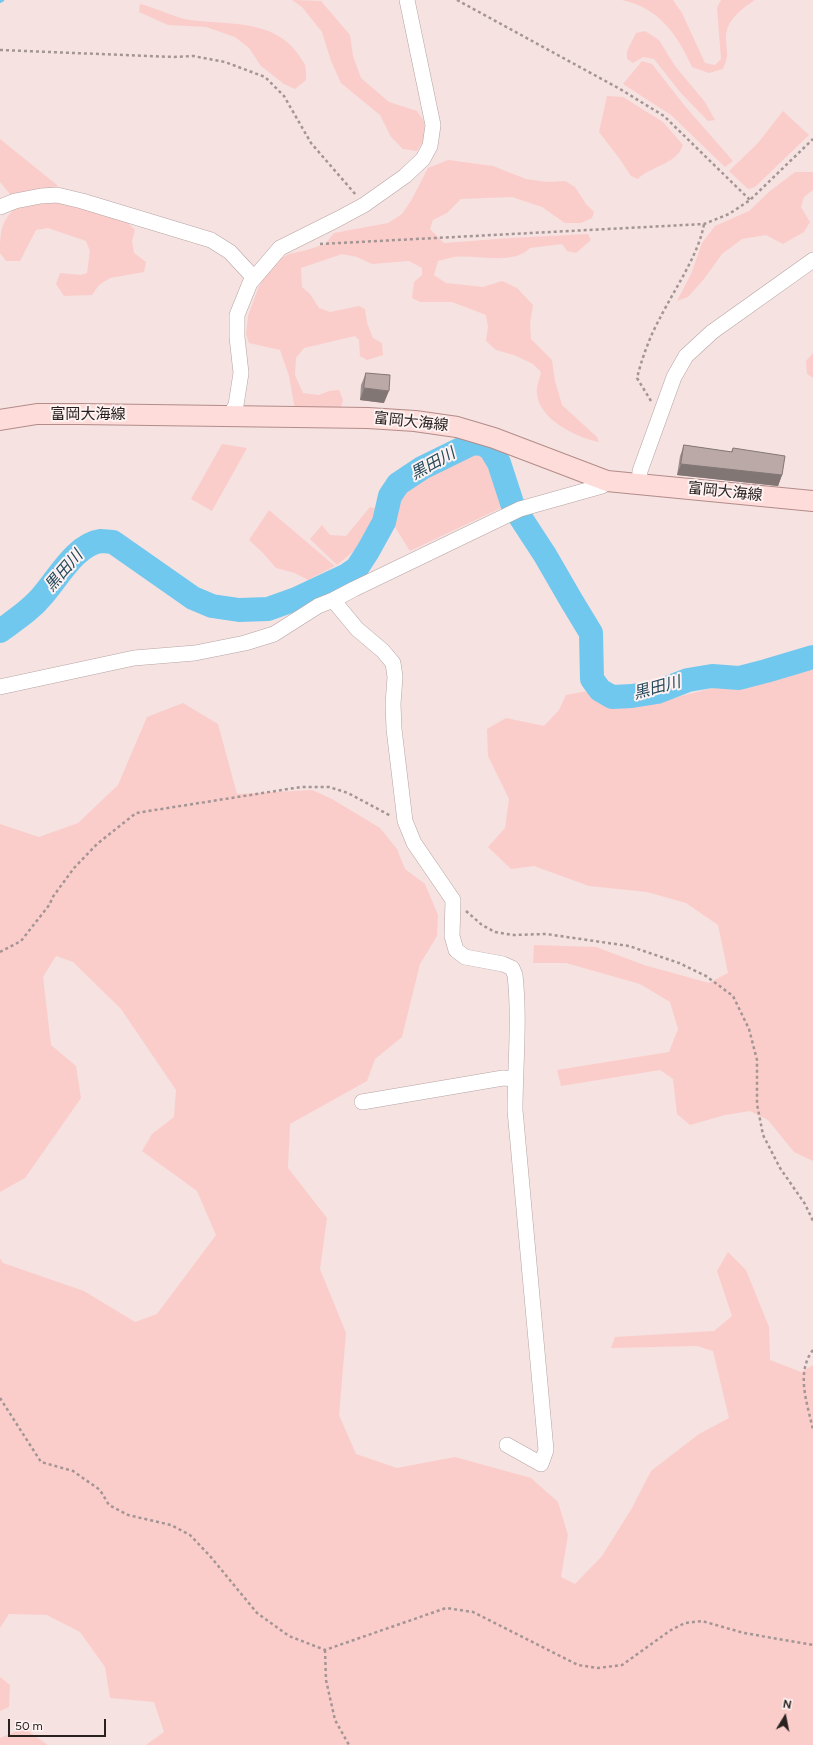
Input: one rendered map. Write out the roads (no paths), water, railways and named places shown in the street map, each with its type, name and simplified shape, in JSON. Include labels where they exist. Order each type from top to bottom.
[{"type":"main road","name":"富岡大海線","points":[[0,420],[38,414],[79,414],[368,418],[415,421],[457,427],[494,438],[607,481],[813,501]]},
{"type":"street","points":[[229,417],[236,405],[241,373],[237,337],[237,314],[250,283],[280,248],[364,205],[405,176],[423,159],[430,146],[433,125],[407,0]]},
{"type":"street","points":[[0,207],[14,201],[41,196],[57,195],[82,201],[211,240],[230,252],[254,278]]},
{"type":"street","points":[[639,484],[640,471],[661,417],[674,377],[686,356],[712,332],[813,260]]},
{"type":"street","points":[[0,686],[134,658],[195,653],[245,643],[274,634],[318,606],[515,511],[602,486],[607,481]]},
{"type":"street","points":[[333,600],[357,629],[383,651],[393,663],[395,677],[393,704],[394,730],[405,821],[414,843],[453,900],[452,936],[456,950],[465,957],[502,964],[512,968],[515,975],[518,1042],[515,1079],[515,1110],[546,1450],[540,1464],[507,1445]]},
{"type":"street","points":[[362,1102],[503,1078],[515,1079]]},
{"type":"waterway","name":"黒田川","points":[[0,631],[33,605],[76,555],[92,543],[101,541],[113,542],[193,598],[212,606],[239,610],[268,609],[296,599],[347,575],[357,568],[384,522],[390,496],[398,484],[422,468],[473,443],[482,444],[490,448],[499,463],[513,506],[545,555],[591,633],[592,679],[600,690],[612,697],[632,696],[657,692],[688,680],[712,676],[739,678],[813,657]]}]
